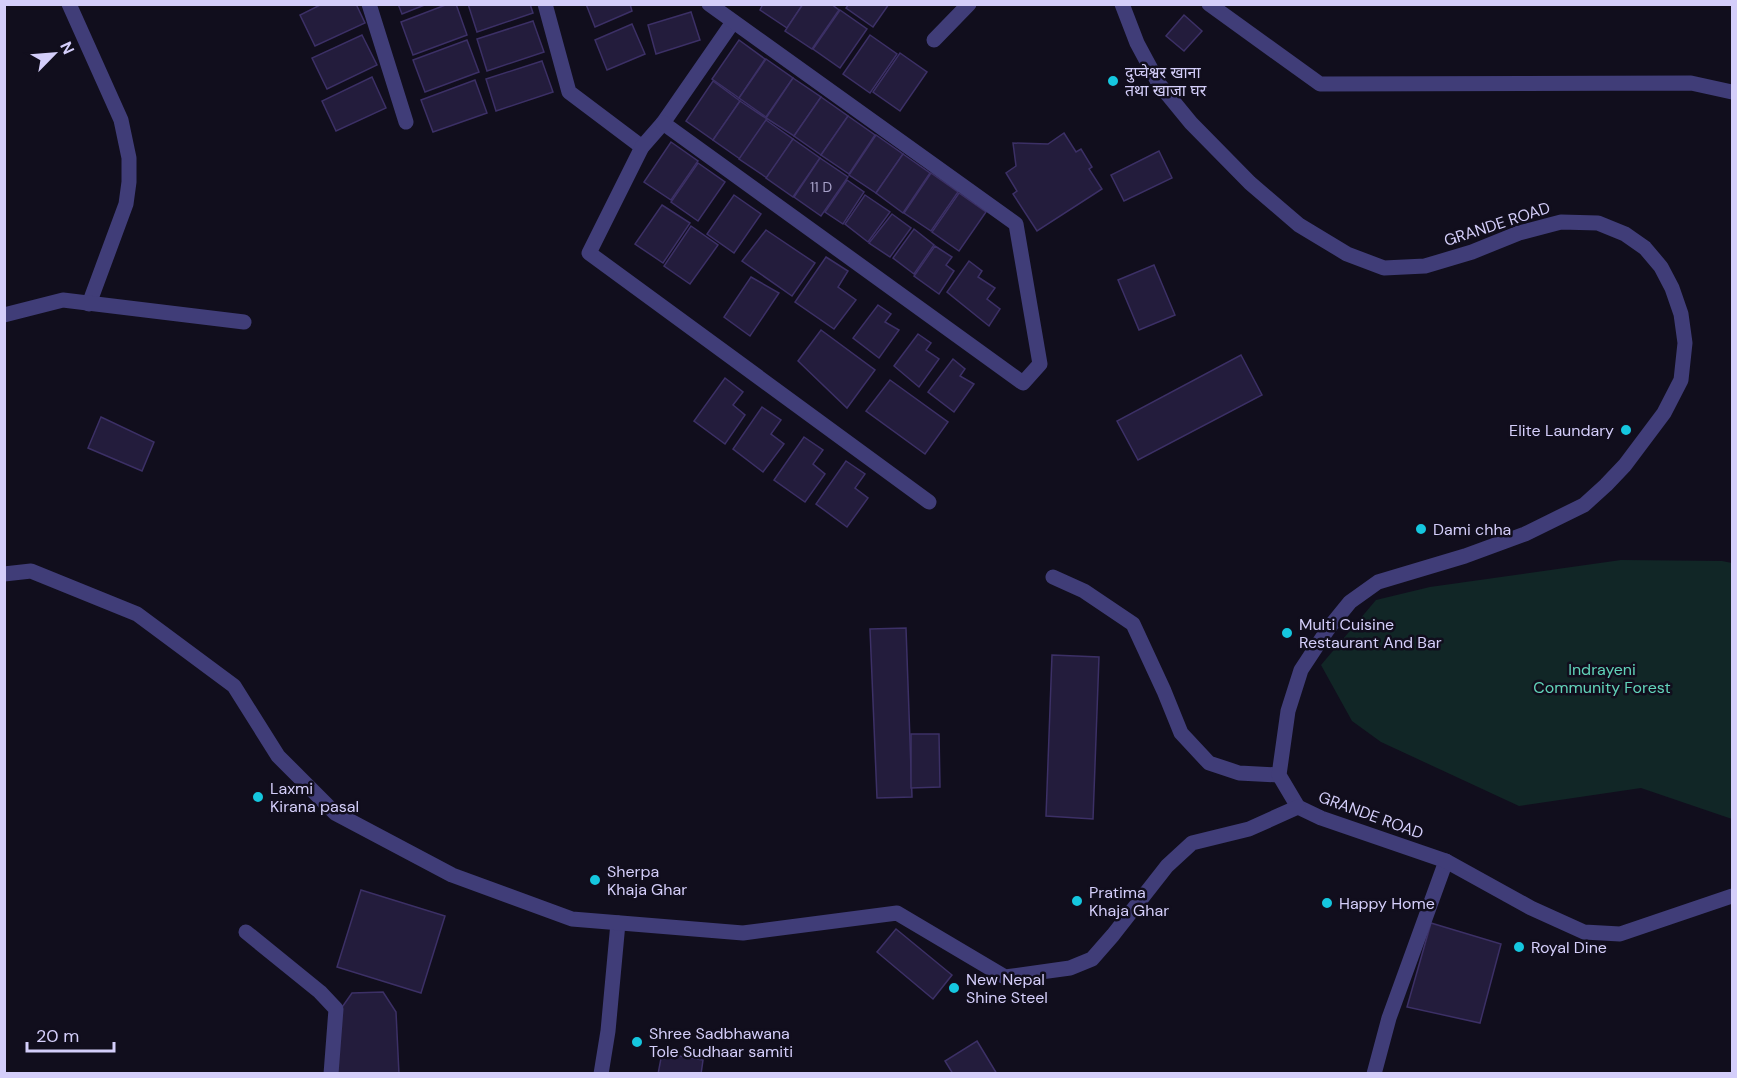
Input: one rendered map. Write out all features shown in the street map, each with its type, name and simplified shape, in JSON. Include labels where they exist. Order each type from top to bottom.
[{"type":"street","points":[[69,4],[121,120],[129,158],[126,204],[89,304]]},
{"type":"street","points":[[369,4],[406,122]]},
{"type":"street","points":[[545,4],[569,92],[642,147]]},
{"type":"street","points":[[663,123],[1023,383],[1040,364],[1016,224],[709,4]]},
{"type":"street","points":[[934,40],[969,4]]},
{"type":"street","name":"GRANDE ROAD","points":[[1122,4],[1137,44],[1159,84],[1191,123],[1250,183],[1299,225],[1347,254],[1384,267],[1425,266],[1472,252],[1519,233],[1561,222],[1598,223],[1625,234],[1645,248],[1660,267],[1672,288],[1681,314],[1685,343],[1681,380],[1664,413],[1625,465],[1592,498],[1584,505],[1525,534],[1465,556],[1378,582],[1350,602],[1328,629],[1301,670],[1288,711],[1279,775],[1298,807],[1321,818],[1446,861],[1531,908],[1584,932],[1620,934],[1732,896]]},
{"type":"street","points":[[1209,4],[1320,84],[1691,83],[1732,92]]},
{"type":"street","points":[[733,22],[663,123],[642,147],[589,253],[929,502]]},
{"type":"street","points":[[4,315],[63,300],[244,322]]},
{"type":"street","points":[[4,574],[31,571],[137,614],[234,686],[278,756],[335,813],[452,875],[572,919],[743,933],[897,913],[1005,977],[1070,968],[1092,959],[1167,866],[1192,843],[1249,829],[1298,807]]},
{"type":"street","points":[[1053,578],[1084,591],[1133,624],[1181,733],[1209,763],[1239,773],[1279,775]]},
{"type":"street","points":[[1374,1074],[1389,1018],[1446,861]]},
{"type":"street","points":[[601,1074],[608,1032],[618,923]]},
{"type":"street","points":[[246,932],[321,992],[336,1010],[331,1074]]},
{"type":"green space","name":"Indrayeni Community Forest","points":[[1621,560],[1732,563],[1732,819],[1641,788],[1519,806],[1381,742],[1352,721],[1321,665],[1376,600],[1430,587]]},
{"type":"building","points":[[322,4],[356,4],[365,23],[315,46],[300,15]]},
{"type":"building","points":[[398,4],[427,4],[402,14]]},
{"type":"building","points":[[448,4],[456,4],[467,35],[413,55],[401,22]]},
{"type":"building","points":[[468,4],[530,4],[533,13],[477,32]]},
{"type":"building","points":[[586,4],[630,4],[632,11],[595,27]]},
{"type":"building","points":[[763,4],[803,4],[787,28],[760,10]]},
{"type":"building","points":[[803,4],[831,4],[839,10],[812,49],[785,31]]},
{"type":"building","points":[[849,4],[889,4],[873,27],[846,8]]},
{"type":"building","points":[[840,10],[867,29],[840,68],[813,49]]},
{"type":"building","points":[[691,12],[700,40],[656,54],[648,25]]},
{"type":"building","points":[[1184,15],[1202,31],[1184,51],[1166,36]]},
{"type":"building","points":[[533,21],[544,52],[487,71],[477,39]]},
{"type":"building","points":[[632,24],[645,54],[607,70],[595,40]]},
{"type":"building","points":[[362,35],[377,65],[327,89],[312,58]]},
{"type":"building","points":[[870,35],[897,54],[870,93],[843,74]]},
{"type":"building","points":[[467,40],[479,72],[425,92],[413,60]]},
{"type":"building","points":[[739,40],[765,59],[739,98],[712,79]]},
{"type":"building","points":[[900,53],[927,72],[900,111],[873,92]]},
{"type":"building","points":[[766,59],[793,78],[766,117],[739,98]]},
{"type":"building","points":[[542,61],[553,92],[496,111],[486,79]]},
{"type":"building","points":[[372,77],[386,108],[336,131],[322,101]]},
{"type":"building","points":[[793,78],[821,97],[794,136],[766,118]]},
{"type":"building","points":[[475,80],[487,113],[433,132],[421,100]]},
{"type":"building","points":[[713,81],[740,101],[713,140],[686,121]]},
{"type":"building","points":[[821,97],[848,116],[821,155],[794,136]]},
{"type":"building","points":[[740,101],[767,119],[740,159],[713,140]]},
{"type":"building","points":[[848,116],[875,135],[849,174],[821,155]]},
{"type":"building","points":[[766,120],[793,139],[767,178],[739,159]]},
{"type":"building","points":[[1064,133],[1076,152],[1081,149],[1092,167],[1089,169],[1102,189],[1037,231],[1013,194],[1017,191],[1006,173],[1016,166],[1013,143],[1048,144]]},
{"type":"building","points":[[876,135],[903,154],[876,193],[849,175]]},
{"type":"building","points":[[793,139],[820,158],[793,197],[766,178]]},
{"type":"building","points":[[671,142],[698,161],[671,200],[644,182]]},
{"type":"building","points":[[1159,151],[1172,178],[1124,201],[1111,175]]},
{"type":"building","points":[[903,154],[930,173],[903,213],[876,193]]},
{"type":"building","points":[[820,158],[848,177],[821,216],[794,197]]},
{"type":"building","points":[[698,163],[725,182],[698,221],[671,202]]},
{"type":"building","points":[[931,173],[958,192],[931,231],[904,213]]},
{"type":"building","points":[[847,180],[864,192],[843,224],[825,212]]},
{"type":"building","points":[[959,193],[986,212],[959,251],[932,232]]},
{"type":"building","points":[[734,195],[761,214],[734,253],[707,234]]},
{"type":"building","points":[[865,195],[890,212],[868,242],[845,224]]},
{"type":"building","points":[[662,205],[690,223],[663,263],[635,244]]},
{"type":"building","points":[[892,214],[911,228],[890,257],[869,243]]},
{"type":"building","points":[[691,226],[718,245],[690,284],[664,266]]},
{"type":"building","points":[[914,229],[934,245],[914,274],[893,258]]},
{"type":"building","points":[[766,230],[815,263],[792,296],[742,261]]},
{"type":"building","points":[[935,246],[952,257],[946,265],[954,271],[939,294],[914,276]]},
{"type":"building","points":[[826,257],[848,271],[838,287],[856,300],[834,329],[795,302]]},
{"type":"building","points":[[969,261],[982,271],[978,277],[995,288],[987,299],[1000,309],[989,326],[947,292]]},
{"type":"building","points":[[1154,265],[1175,315],[1139,330],[1118,280]]},
{"type":"building","points":[[751,277],[779,293],[750,336],[724,317]]},
{"type":"building","points":[[878,305],[891,314],[885,322],[899,330],[879,358],[853,338]]},
{"type":"building","points":[[821,330],[875,370],[847,408],[798,361]]},
{"type":"building","points":[[918,334],[931,343],[926,350],[939,359],[919,387],[894,366]]},
{"type":"building","points":[[1241,355],[1262,395],[1138,460],[1117,421]]},
{"type":"building","points":[[953,359],[965,369],[960,376],[974,384],[954,412],[928,392]]},
{"type":"building","points":[[725,378],[743,392],[733,405],[745,415],[725,444],[694,421]]},
{"type":"building","points":[[890,380],[948,422],[925,454],[866,411]]},
{"type":"building","points":[[762,407],[781,420],[771,434],[784,444],[763,472],[733,449]]},
{"type":"building","points":[[101,417],[154,442],[142,471],[88,448]]},
{"type":"building","points":[[804,437],[823,450],[813,464],[825,474],[805,502],[774,480]]},
{"type":"building","points":[[846,461],[865,474],[855,488],[868,498],[847,527],[816,504]]},
{"type":"building","points":[[906,628],[912,797],[877,798],[870,629]]},
{"type":"building","points":[[1052,655],[1099,657],[1093,819],[1046,816]]},
{"type":"building","points":[[911,734],[939,734],[940,787],[911,788]]},
{"type":"building","points":[[361,890],[445,916],[421,993],[337,967]]},
{"type":"building","points":[[1431,923],[1501,944],[1480,1023],[1407,1007]]},
{"type":"building","points":[[896,929],[952,975],[933,999],[877,952]]},
{"type":"building","points":[[383,992],[396,1012],[399,1074],[337,1074],[340,1010],[352,993]]},
{"type":"building","points":[[977,1041],[997,1074],[953,1074],[945,1061]]},
{"type":"building","points":[[662,1053],[703,1060],[701,1074],[658,1074]]},
{"type":"place","name":"दुप्चेश्वर खाना तथा खाजा घर","points":[[1113,81]]},
{"type":"place","name":"Elite Laundary","points":[[1626,430]]},
{"type":"place","name":"Dami chha","points":[[1421,529]]},
{"type":"place","name":"Multi Cuisine Restaurant And Bar","points":[[1287,633]]},
{"type":"place","name":"Laxmi Kirana pasal","points":[[258,797]]},
{"type":"place","name":"Sherpa Khaja Ghar","points":[[595,880]]},
{"type":"place","name":"Pratima Khaja Ghar","points":[[1077,901]]},
{"type":"place","name":"Happy Home","points":[[1327,903]]},
{"type":"place","name":"Royal Dine","points":[[1519,947]]},
{"type":"place","name":"New Nepal Shine Steel","points":[[954,988]]},
{"type":"place","name":"Shree Sadbhawana Tole Sudhaar samiti","points":[[637,1042]]}]
